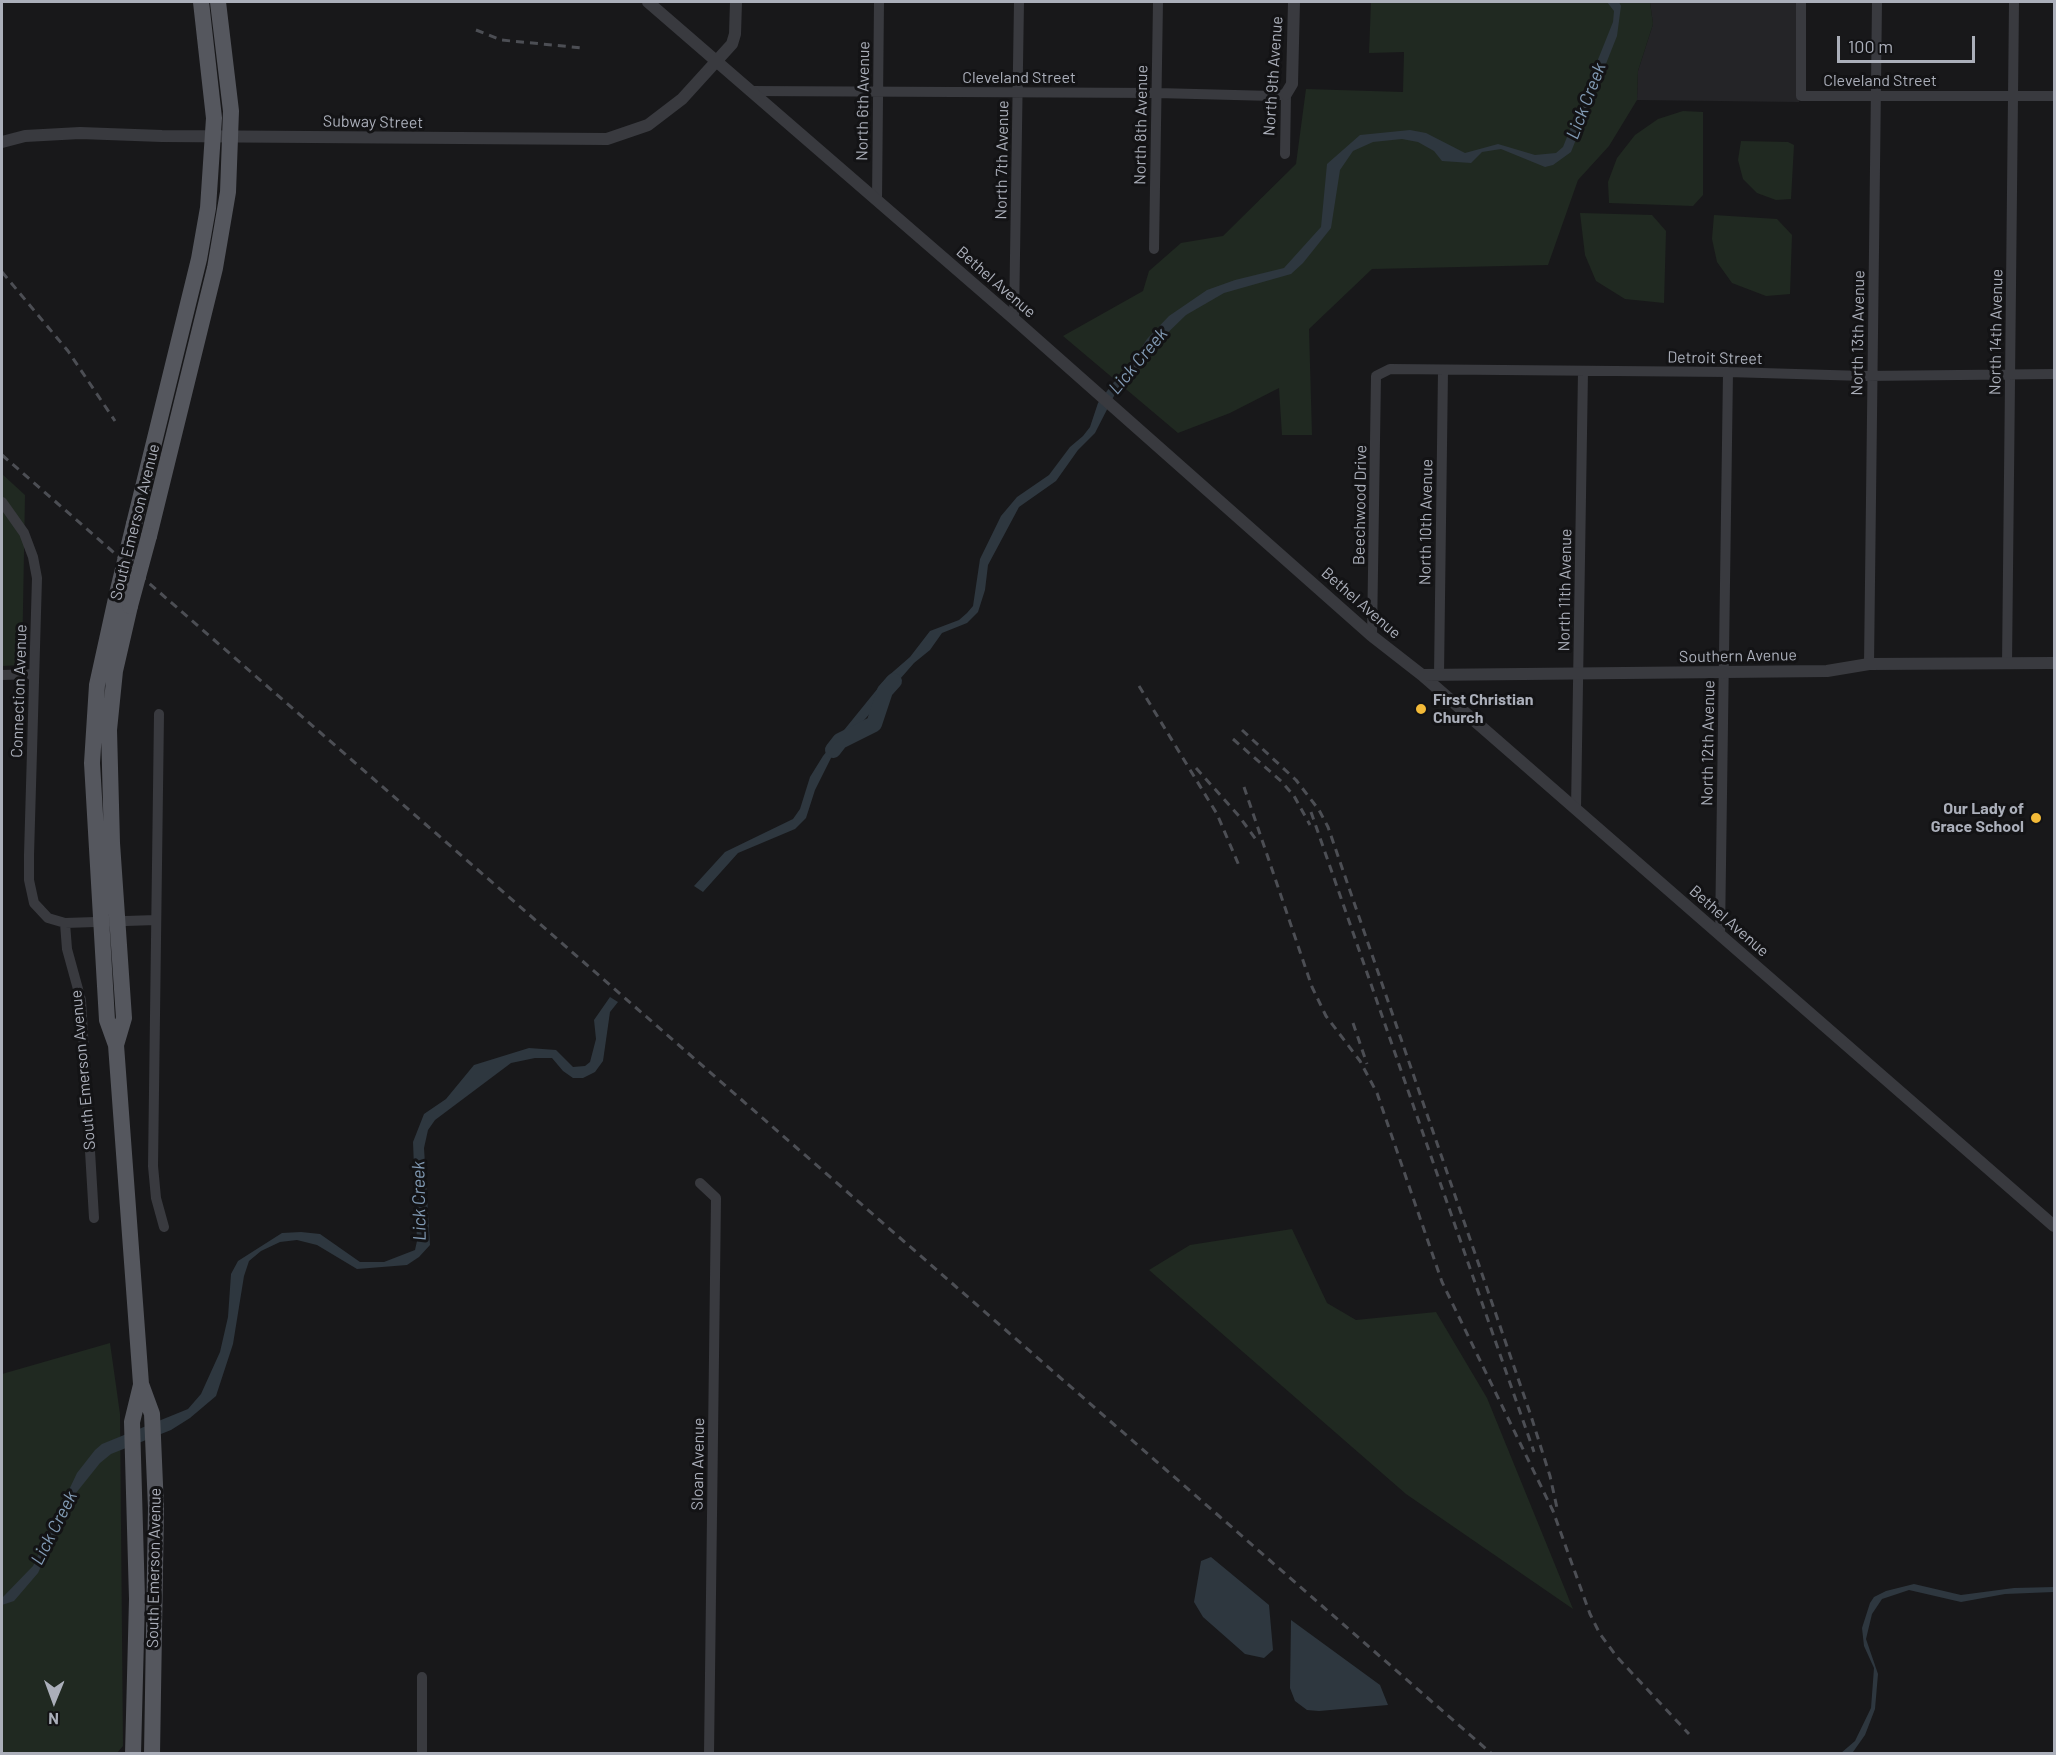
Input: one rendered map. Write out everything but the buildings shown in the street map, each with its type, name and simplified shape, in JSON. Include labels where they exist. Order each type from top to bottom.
[{"type":"main road","name":"South Emerson Avenue","points":[[116,1045],[124,1018],[112,843],[109,730],[115,671],[219,249],[228,192],[201,2]]},
{"type":"main road","name":"South Emerson Avenue","points":[[152,1754],[156,1524],[152,1414],[141,1384],[116,1045],[107,1020],[93,799],[93,726],[100,662],[204,236],[222,137],[228,77],[218,2]]},
{"type":"main road","name":"South Emerson Avenue","points":[[134,1754],[136,1599],[135,1458],[132,1422],[141,1384]]},
{"type":"street","name":"Bethel Avenue","points":[[648,2],[1014,319],[1372,636],[1422,675],[2055,1226]]},
{"type":"street","name":"Subway Street","points":[[2,142],[26,136],[61,133],[222,137],[607,139],[637,131],[653,123],[676,104],[717,61],[735,37],[736,2]]},
{"type":"street","name":"North 6th Avenue","points":[[877,200],[879,2]]},
{"type":"street","name":"North 7th Avenue","points":[[1014,319],[1019,2]]},
{"type":"street","name":"North 8th Avenue","points":[[1154,249],[1158,2]]},
{"type":"street","name":"North 9th Avenue","points":[[1285,154],[1286,94],[1292,84],[1294,2]]},
{"type":"street","name":"Cleveland Street","points":[[1801,2],[1801,96],[2055,96]]},
{"type":"street","name":"North 13th Avenue","points":[[1869,664],[1877,2]]},
{"type":"street","name":"North 14th Avenue","points":[[2007,664],[2014,2]]},
{"type":"street","name":"Cleveland Street","points":[[751,91],[1157,93],[1273,96],[1286,94]]},
{"type":"street","name":"Detroit Street","points":[[1376,376],[1390,369],[1728,372],[1872,376],[2055,374]]},
{"type":"street","name":"North 10th Avenue","points":[[1439,675],[1443,370]]},
{"type":"street","name":"North 11th Avenue","points":[[1576,809],[1583,372]]},
{"type":"street","name":"North 12th Avenue","points":[[1720,935],[1728,372]]},
{"type":"street","name":"Beechwood Drive","points":[[1372,636],[1376,376]]},
{"type":"street","name":"Connection Avenue","points":[[2,502],[24,533],[35,566],[37,586],[29,855],[30,893],[39,911],[48,918],[65,923],[156,920]]},
{"type":"street","name":"Southern Avenue","points":[[1422,675],[1827,671],[1869,664],[2055,663]]},
{"type":"street","points":[[2,675],[34,674]]},
{"type":"street","points":[[159,714],[153,1166],[156,1198],[164,1227]]},
{"type":"street","name":"South Emerson Avenue","points":[[65,923],[67,949],[81,1005],[94,1218]]},
{"type":"street","name":"Sloan Avenue","points":[[700,1183],[716,1198],[709,1754]]},
{"type":"street","points":[[422,1677],[422,1754]]},
{"type":"shaded area","points":[[1371,2],[1650,2],[1653,24],[1638,71],[1637,100],[1609,146],[1578,180],[1548,265],[1372,269],[1309,329],[1312,435],[1282,435],[1279,388],[1230,413],[1178,433],[1063,336],[1143,291],[1149,271],[1181,243],[1223,236],[1296,164],[1306,89],[1403,92],[1404,52],[1369,53]]},
{"type":"shaded area","points":[[1650,2],[1796,2],[1799,102],[1637,100],[1638,71],[1653,24]]},
{"type":"shaded area","points":[[1683,111],[1703,112],[1703,195],[1693,206],[1609,203],[1608,182],[1617,158],[1635,135],[1658,119]]},
{"type":"shaded area","points":[[1741,141],[1788,142],[1794,145],[1791,199],[1776,200],[1757,193],[1743,179],[1738,160]]},
{"type":"shaded area","points":[[1580,213],[1652,215],[1666,231],[1664,303],[1625,299],[1596,281],[1585,255]]},
{"type":"shaded area","points":[[1714,215],[1777,219],[1792,235],[1790,294],[1766,296],[1732,283],[1717,262],[1712,239]]},
{"type":"shaded area","points":[[2,474],[25,495],[22,665],[2,666]]},
{"type":"shaded area","points":[[1292,1229],[1327,1303],[1356,1320],[1436,1312],[1487,1398],[1573,1609],[1406,1494],[1149,1270],[1190,1245]]},
{"type":"shaded area","points":[[110,1343],[120,1414],[123,1746],[117,1753],[2,1754],[2,1374]]},
{"type":"water","name":"Lick Creek","points":[[1607,2],[1619,2],[1621,6],[1617,36],[1571,152],[1553,165],[1545,167],[1501,149],[1482,152],[1471,163],[1442,161],[1434,151],[1418,142],[1402,139],[1373,142],[1353,151],[1340,170],[1331,228],[1303,263],[1291,274],[1224,293],[1186,315],[1155,345],[1133,378],[1117,390],[1095,433],[1078,450],[1056,481],[1019,507],[988,565],[985,590],[978,612],[967,623],[942,633],[930,650],[914,663],[831,758],[815,790],[806,818],[795,829],[738,853],[703,892],[694,886],[725,852],[793,819],[800,809],[810,777],[823,756],[887,677],[910,657],[930,631],[959,620],[973,606],[980,559],[1001,516],[1017,497],[1049,475],[1070,447],[1083,436],[1090,427],[1098,403],[1113,383],[1126,372],[1147,339],[1169,316],[1207,290],[1235,280],[1284,268],[1321,227],[1327,164],[1360,135],[1410,130],[1426,133],[1465,153],[1498,144],[1535,155],[1556,153],[1563,147],[1613,22],[1614,11]]},
{"type":"water","name":"Lick Creek","points":[[610,997],[618,1002],[610,1012],[603,1061],[595,1072],[583,1078],[573,1078],[563,1071],[552,1058],[535,1058],[511,1063],[435,1120],[428,1130],[424,1148],[430,1245],[419,1257],[407,1265],[357,1269],[317,1245],[297,1240],[280,1242],[261,1251],[249,1261],[244,1276],[233,1344],[216,1396],[190,1418],[171,1430],[111,1454],[100,1463],[76,1493],[38,1573],[14,1601],[2,1605],[2,1598],[33,1566],[77,1473],[95,1450],[102,1444],[188,1409],[201,1394],[220,1352],[228,1317],[231,1274],[238,1261],[282,1233],[320,1234],[360,1262],[384,1262],[415,1250],[417,1241],[413,1142],[424,1114],[446,1099],[474,1065],[529,1048],[556,1050],[573,1067],[585,1066],[590,1062],[596,1039],[594,1020]]},
{"type":"water","points":[[1211,1557],[1269,1605],[1273,1650],[1264,1658],[1245,1654],[1203,1617],[1194,1602],[1201,1561]]},
{"type":"water","points":[[1914,1584],[1961,1595],[2014,1588],[2054,1587],[2054,1592],[2005,1594],[1961,1602],[1909,1590],[1882,1599],[1872,1614],[1866,1639],[1878,1674],[1875,1709],[1865,1735],[1853,1752],[1841,1753],[1855,1741],[1871,1708],[1874,1668],[1864,1646],[1862,1628],[1870,1603],[1874,1597],[1886,1591]]},
{"type":"water","points":[[1291,1620],[1380,1685],[1388,1705],[1319,1711],[1307,1710],[1295,1701],[1290,1688]]},
{"type":"waterway","name":"Lick Creek","points":[[833,750],[840,741],[874,724],[885,691],[894,681]]},
{"type":"railway","points":[[476,30],[501,40],[583,48]]},
{"type":"railway","points":[[2,272],[68,351],[115,421]]},
{"type":"railway","points":[[2,455],[1492,1754]]},
{"type":"railway","points":[[1139,686],[1217,814],[1240,868]]},
{"type":"railway","points":[[1242,730],[1296,780],[1319,810],[1328,827],[1531,1416],[1550,1476],[1557,1508]]},
{"type":"railway","points":[[1233,739],[1282,782],[1294,796],[1310,825]]},
{"type":"railway","points":[[1196,768],[1239,816],[1257,841]]},
{"type":"railway","points":[[1244,787],[1312,987],[1326,1016],[1360,1061],[1377,1093],[1442,1282],[1553,1511],[1590,1614],[1600,1634],[1617,1657],[1689,1734]]},
{"type":"railway","points":[[1311,812],[1534,1452]]},
{"type":"railway","points":[[1353,1023],[1367,1064]]},
{"type":"place","name":"First Christian Church","points":[[1421,709]]},
{"type":"place","name":"Our Lady of Grace School","points":[[2036,818]]}]
